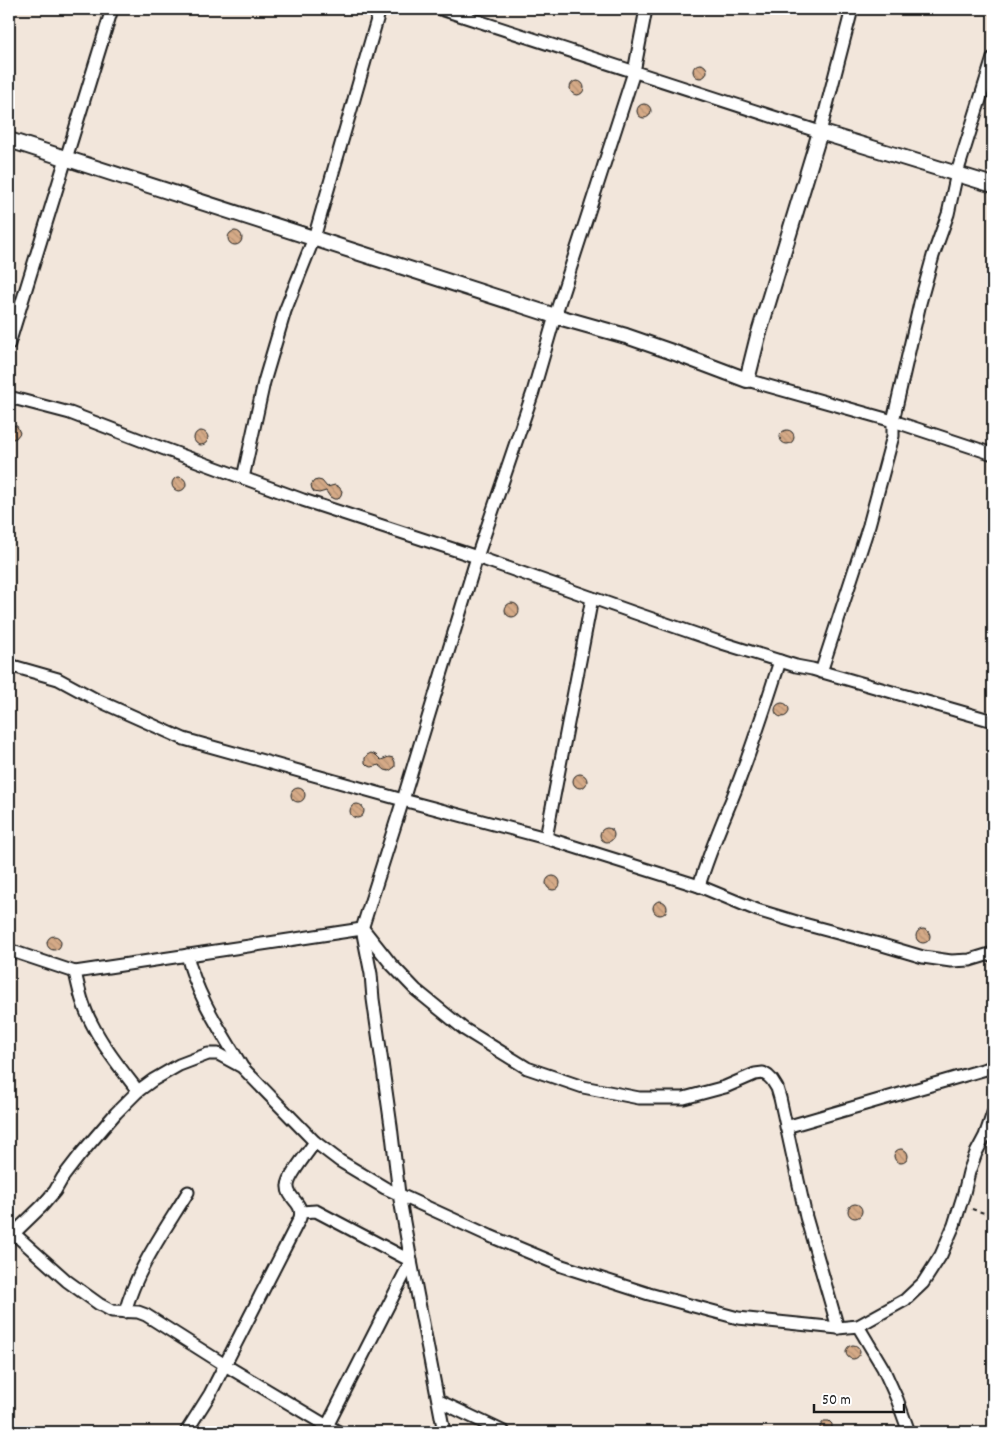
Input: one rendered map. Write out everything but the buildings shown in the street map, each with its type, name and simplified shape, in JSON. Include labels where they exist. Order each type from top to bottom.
[{"type":"street","points":[[9,344],[112,9]]},
{"type":"street","points":[[243,478],[264,382],[285,311],[314,238],[380,9]]},
{"type":"street","points":[[441,9],[820,132],[993,185]]},
{"type":"street","points":[[444,1432],[399,1194],[371,974],[362,929],[477,557],[533,392],[555,316],[634,72],[646,9]]},
{"type":"street","points":[[747,380],[758,336],[820,132],[852,9]]},
{"type":"street","points":[[820,672],[869,524],[893,436],[893,421],[920,303],[993,58]]},
{"type":"street","points":[[9,140],[555,316],[634,339],[747,380],[893,421],[993,454]]},
{"type":"street","points":[[9,397],[70,413],[303,500],[477,557],[780,661],[993,721]]},
{"type":"street","points":[[546,838],[592,598]]},
{"type":"street","points":[[699,886],[706,860],[753,744],[780,661]]},
{"type":"street","points":[[9,664],[58,679],[97,700],[184,739],[546,838],[699,886],[765,912],[800,923],[923,957],[951,961],[970,960],[993,953]]},
{"type":"street","points":[[9,950],[75,972],[362,929]]},
{"type":"street","points":[[362,929],[416,990],[464,1029],[527,1068],[582,1087],[639,1098],[684,1098],[725,1087],[755,1074],[768,1076],[776,1088],[806,1217],[838,1328]]},
{"type":"street","points":[[187,954],[199,992],[242,1067],[315,1142],[340,1161],[385,1188],[490,1236],[562,1266],[649,1294],[738,1318],[838,1328],[858,1326],[905,1300],[923,1283],[941,1255],[961,1205],[969,1172],[993,1113]]},
{"type":"street","points":[[75,972],[82,1000],[91,1024],[105,1047],[138,1091]]},
{"type":"street","points":[[242,1067],[218,1054],[208,1054],[178,1065],[153,1080],[138,1091],[116,1113],[80,1155],[42,1206],[10,1234],[98,1304],[112,1311],[138,1312],[146,1315],[326,1429],[339,1432]]},
{"type":"street","points":[[786,1128],[993,1067]]},
{"type":"street","points":[[186,1432],[210,1394],[300,1218],[301,1212],[289,1193],[288,1184],[292,1175],[315,1142]]},
{"type":"street","points":[[125,1312],[133,1286],[142,1268],[188,1192]]},
{"type":"street","points":[[301,1212],[316,1210],[411,1261]]},
{"type":"street","points":[[326,1429],[411,1261]]},
{"type":"street","points":[[858,1326],[883,1368],[909,1432]]},
{"type":"street","points":[[439,1401],[504,1432]]},
{"type":"path","points":[[961,1205],[993,1216]]}]
